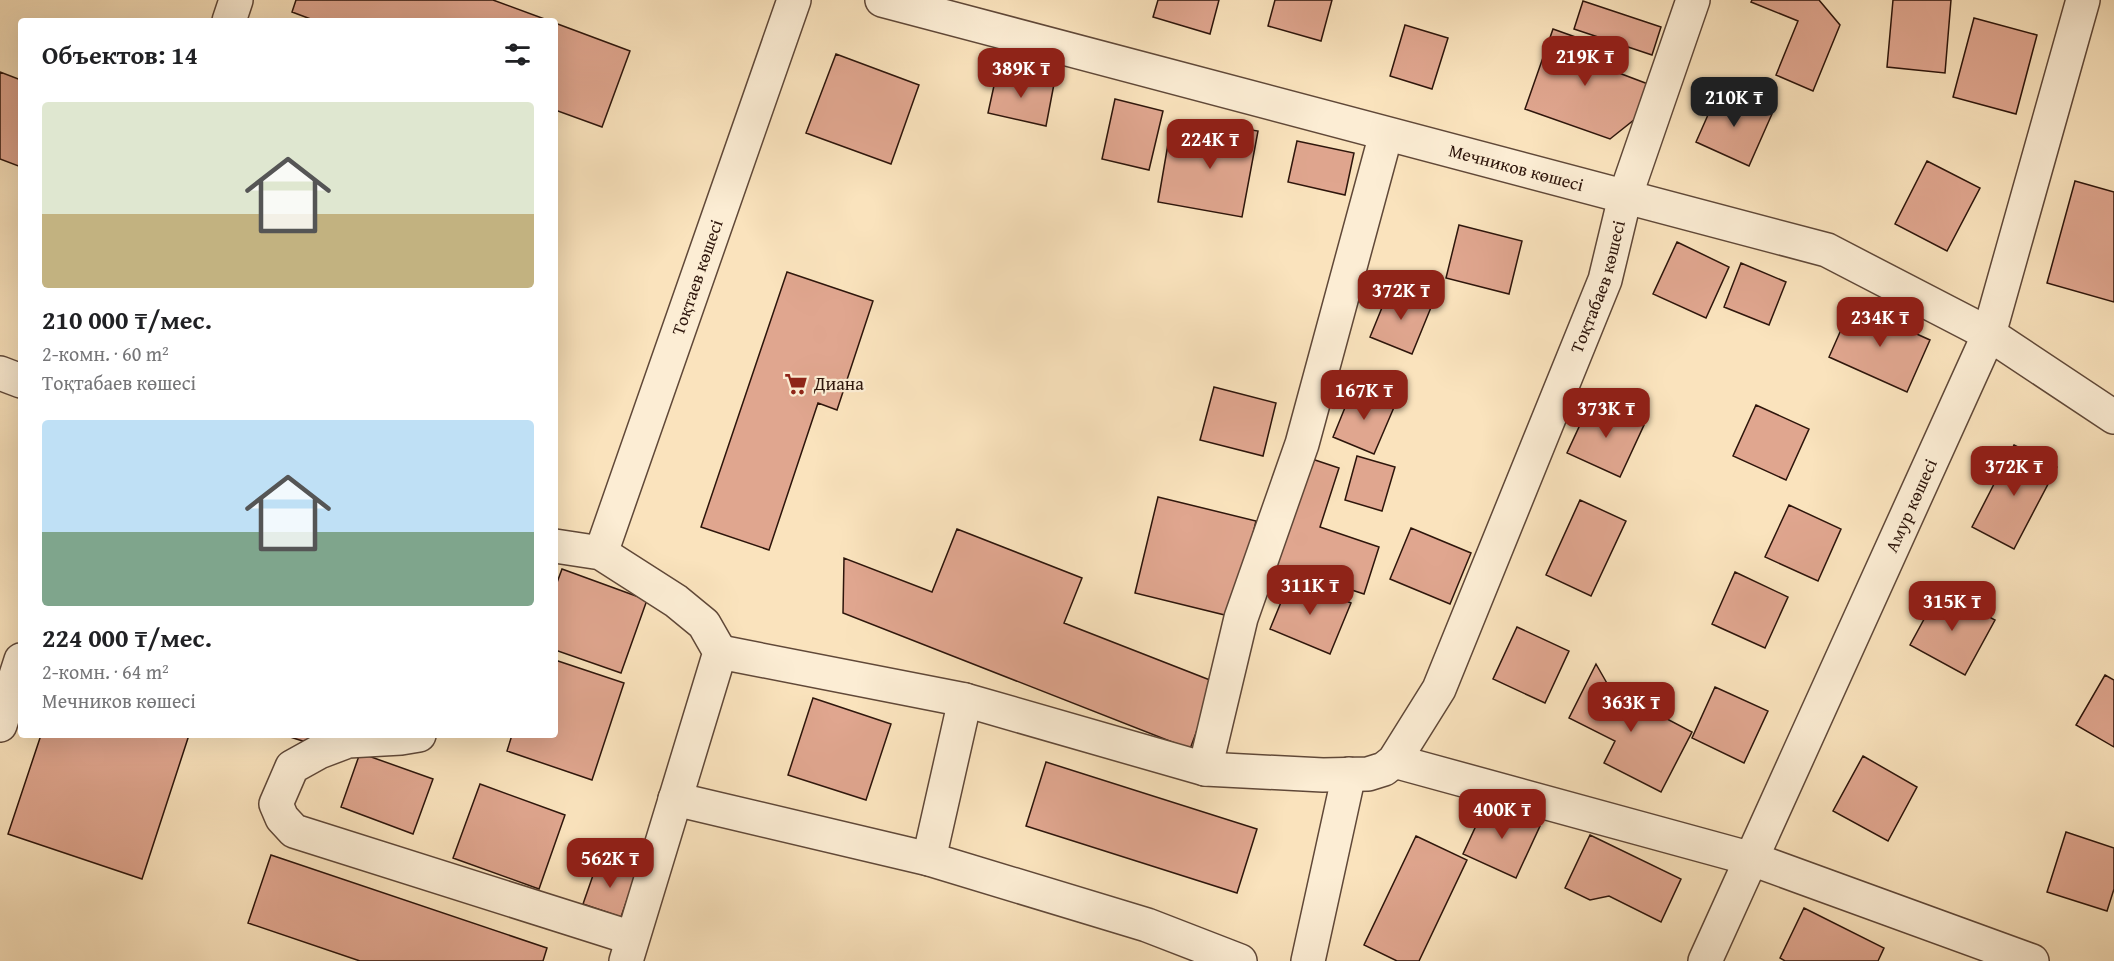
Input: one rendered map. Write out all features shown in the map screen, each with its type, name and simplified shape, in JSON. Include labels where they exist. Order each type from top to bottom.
[{"type":"street","points":[[231,18],[236,0]]},
{"type":"street","name":"Тоқтаев көшесі","points":[[601,553],[794,0]]},
{"type":"street","name":"Мечников көшесі","points":[[882,0],[1827,250],[1989,334],[2110,411]]},
{"type":"street","name":"Тоқтабаев көшесі","points":[[1394,761],[1439,689],[1605,280],[1625,197],[1693,0]]},
{"type":"street","name":"Амур көшесі","points":[[1705,961],[1989,334],[2084,0]]},
{"type":"street","points":[[1205,769],[1242,618],[1302,444],[1386,134]]},
{"type":"street","points":[[0,373],[18,380]]},
{"type":"street","points":[[401,738],[348,741],[319,752],[292,767],[276,804],[282,818],[294,831],[629,950],[720,652],[704,624],[676,601],[601,553],[558,547]]},
{"type":"street","points":[[720,652],[966,700],[1205,769],[1368,774],[1384,770],[1394,761],[1752,859],[2032,961]]},
{"type":"street","points":[[0,725],[18,669]]},
{"type":"street","points":[[929,859],[966,700]]},
{"type":"street","points":[[1308,961],[1349,774]]},
{"type":"street","points":[[675,799],[929,859],[1147,926],[1240,961]]},
{"type":"building","points":[[296,0],[493,0],[542,18],[308,18],[292,12]]},
{"type":"building","points":[[1158,0],[1219,0],[1210,34],[1153,17]]},
{"type":"building","points":[[1275,0],[1332,0],[1321,41],[1268,26]]},
{"type":"building","points":[[1752,0],[1819,0],[1840,25],[1813,91],[1776,75],[1798,21],[1751,2]]},
{"type":"building","points":[[1893,0],[1951,0],[1945,73],[1887,67]]},
{"type":"building","points":[[1583,1],[1661,27],[1652,55],[1574,29]]},
{"type":"building","points":[[1974,18],[2037,35],[2016,114],[1953,97]]},
{"type":"building","points":[[558,24],[630,51],[602,127],[558,111]]},
{"type":"building","points":[[1405,25],[1448,38],[1432,89],[1390,76]]},
{"type":"building","points":[[1553,29],[1626,55],[1619,73],[1648,84],[1635,119],[1610,139],[1525,109]]},
{"type":"building","points":[[836,54],[919,85],[891,164],[806,133]]},
{"type":"building","points":[[0,72],[18,79],[18,166],[0,159]]},
{"type":"building","points":[[997,72],[1054,84],[1046,126],[988,113]]},
{"type":"building","points":[[1719,90],[1772,114],[1749,166],[1696,142]]},
{"type":"building","points":[[1115,99],[1163,111],[1149,170],[1102,159]]},
{"type":"building","points":[[1199,121],[1258,131],[1242,217],[1158,202],[1168,144],[1194,149]]},
{"type":"building","points":[[1297,141],[1354,153],[1345,195],[1288,182]]},
{"type":"building","points":[[1927,161],[1980,188],[1947,251],[1895,224]]},
{"type":"building","points":[[2075,181],[2114,192],[2114,302],[2047,283]]},
{"type":"building","points":[[1459,225],[1522,241],[1509,294],[1446,278]]},
{"type":"building","points":[[1677,242],[1729,267],[1706,318],[1653,294]]},
{"type":"building","points":[[1741,263],[1786,282],[1769,325],[1724,307]]},
{"type":"building","points":[[787,272],[873,301],[837,410],[818,403],[769,550],[701,527]]},
{"type":"building","points":[[1390,288],[1432,305],[1412,354],[1370,337]]},
{"type":"building","points":[[1852,305],[1930,340],[1907,392],[1829,357]]},
{"type":"building","points":[[1214,387],[1276,403],[1263,456],[1200,440]]},
{"type":"building","points":[[1353,388],[1395,405],[1374,454],[1333,437]]},
{"type":"building","points":[[1591,401],[1644,425],[1620,477],[1567,453]]},
{"type":"building","points":[[1756,405],[1809,429],[1786,480],[1733,456]]},
{"type":"building","points":[[2014,445],[2057,467],[2014,549],[1972,527]]},
{"type":"building","points":[[1357,456],[1395,467],[1382,511],[1345,500]]},
{"type":"building","points":[[1309,458],[1339,468],[1320,527],[1379,547],[1364,594],[1275,565]]},
{"type":"building","points":[[1158,497],[1256,521],[1233,617],[1135,593]]},
{"type":"building","points":[[1580,500],[1626,521],[1591,596],[1546,575]]},
{"type":"building","points":[[1789,505],[1841,529],[1818,581],[1765,557]]},
{"type":"building","points":[[1411,528],[1471,553],[1450,604],[1390,579]]},
{"type":"building","points":[[957,529],[1082,578],[1064,623],[1215,682],[1190,749],[843,613],[844,558],[932,592]]},
{"type":"building","points":[[562,569],[647,600],[621,673],[558,651],[558,580]]},
{"type":"building","points":[[1735,572],[1788,597],[1765,648],[1712,624]]},
{"type":"building","points":[[1291,578],[1351,603],[1330,654],[1270,629]]},
{"type":"building","points":[[1940,590],[1995,620],[1965,675],[1910,645]]},
{"type":"building","points":[[1517,627],[1569,651],[1545,703],[1493,679]]},
{"type":"building","points":[[558,661],[624,683],[592,780],[507,751],[511,738],[558,738]]},
{"type":"building","points":[[1596,664],[1616,699],[1650,710],[1692,732],[1661,792],[1604,763],[1615,741],[1569,718]]},
{"type":"building","points":[[2105,675],[2114,680],[2114,747],[2076,725]]},
{"type":"building","points":[[1715,687],[1768,711],[1744,763],[1692,738]]},
{"type":"building","points":[[813,698],[891,724],[866,800],[788,775]]},
{"type":"building","points":[[40,738],[188,738],[142,879],[8,834]]},
{"type":"building","points":[[293,738],[314,738],[312,744]]},
{"type":"building","points":[[360,753],[433,779],[413,834],[341,807]]},
{"type":"building","points":[[1863,756],[1917,787],[1888,841],[1833,811]]},
{"type":"building","points":[[1046,762],[1257,829],[1237,893],[1026,826]]},
{"type":"building","points":[[480,784],[565,815],[539,889],[453,858]]},
{"type":"building","points":[[1487,802],[1540,826],[1516,878],[1463,854]]},
{"type":"building","points":[[2066,832],[2114,848],[2114,889],[2107,911],[2047,892]]},
{"type":"building","points":[[1590,835],[1681,879],[1661,922],[1609,896],[1590,900],[1565,888]]},
{"type":"building","points":[[1416,836],[1467,860],[1419,961],[1397,961],[1364,945]]},
{"type":"building","points":[[271,855],[547,948],[543,961],[360,961],[248,923]]},
{"type":"building","points":[[598,861],[636,874],[621,917],[583,904]]},
{"type":"building","points":[[1804,908],[1884,948],[1878,961],[1785,961],[1780,958]]},
{"type":"place","name":"Диана","points":[[796,384]]}]
